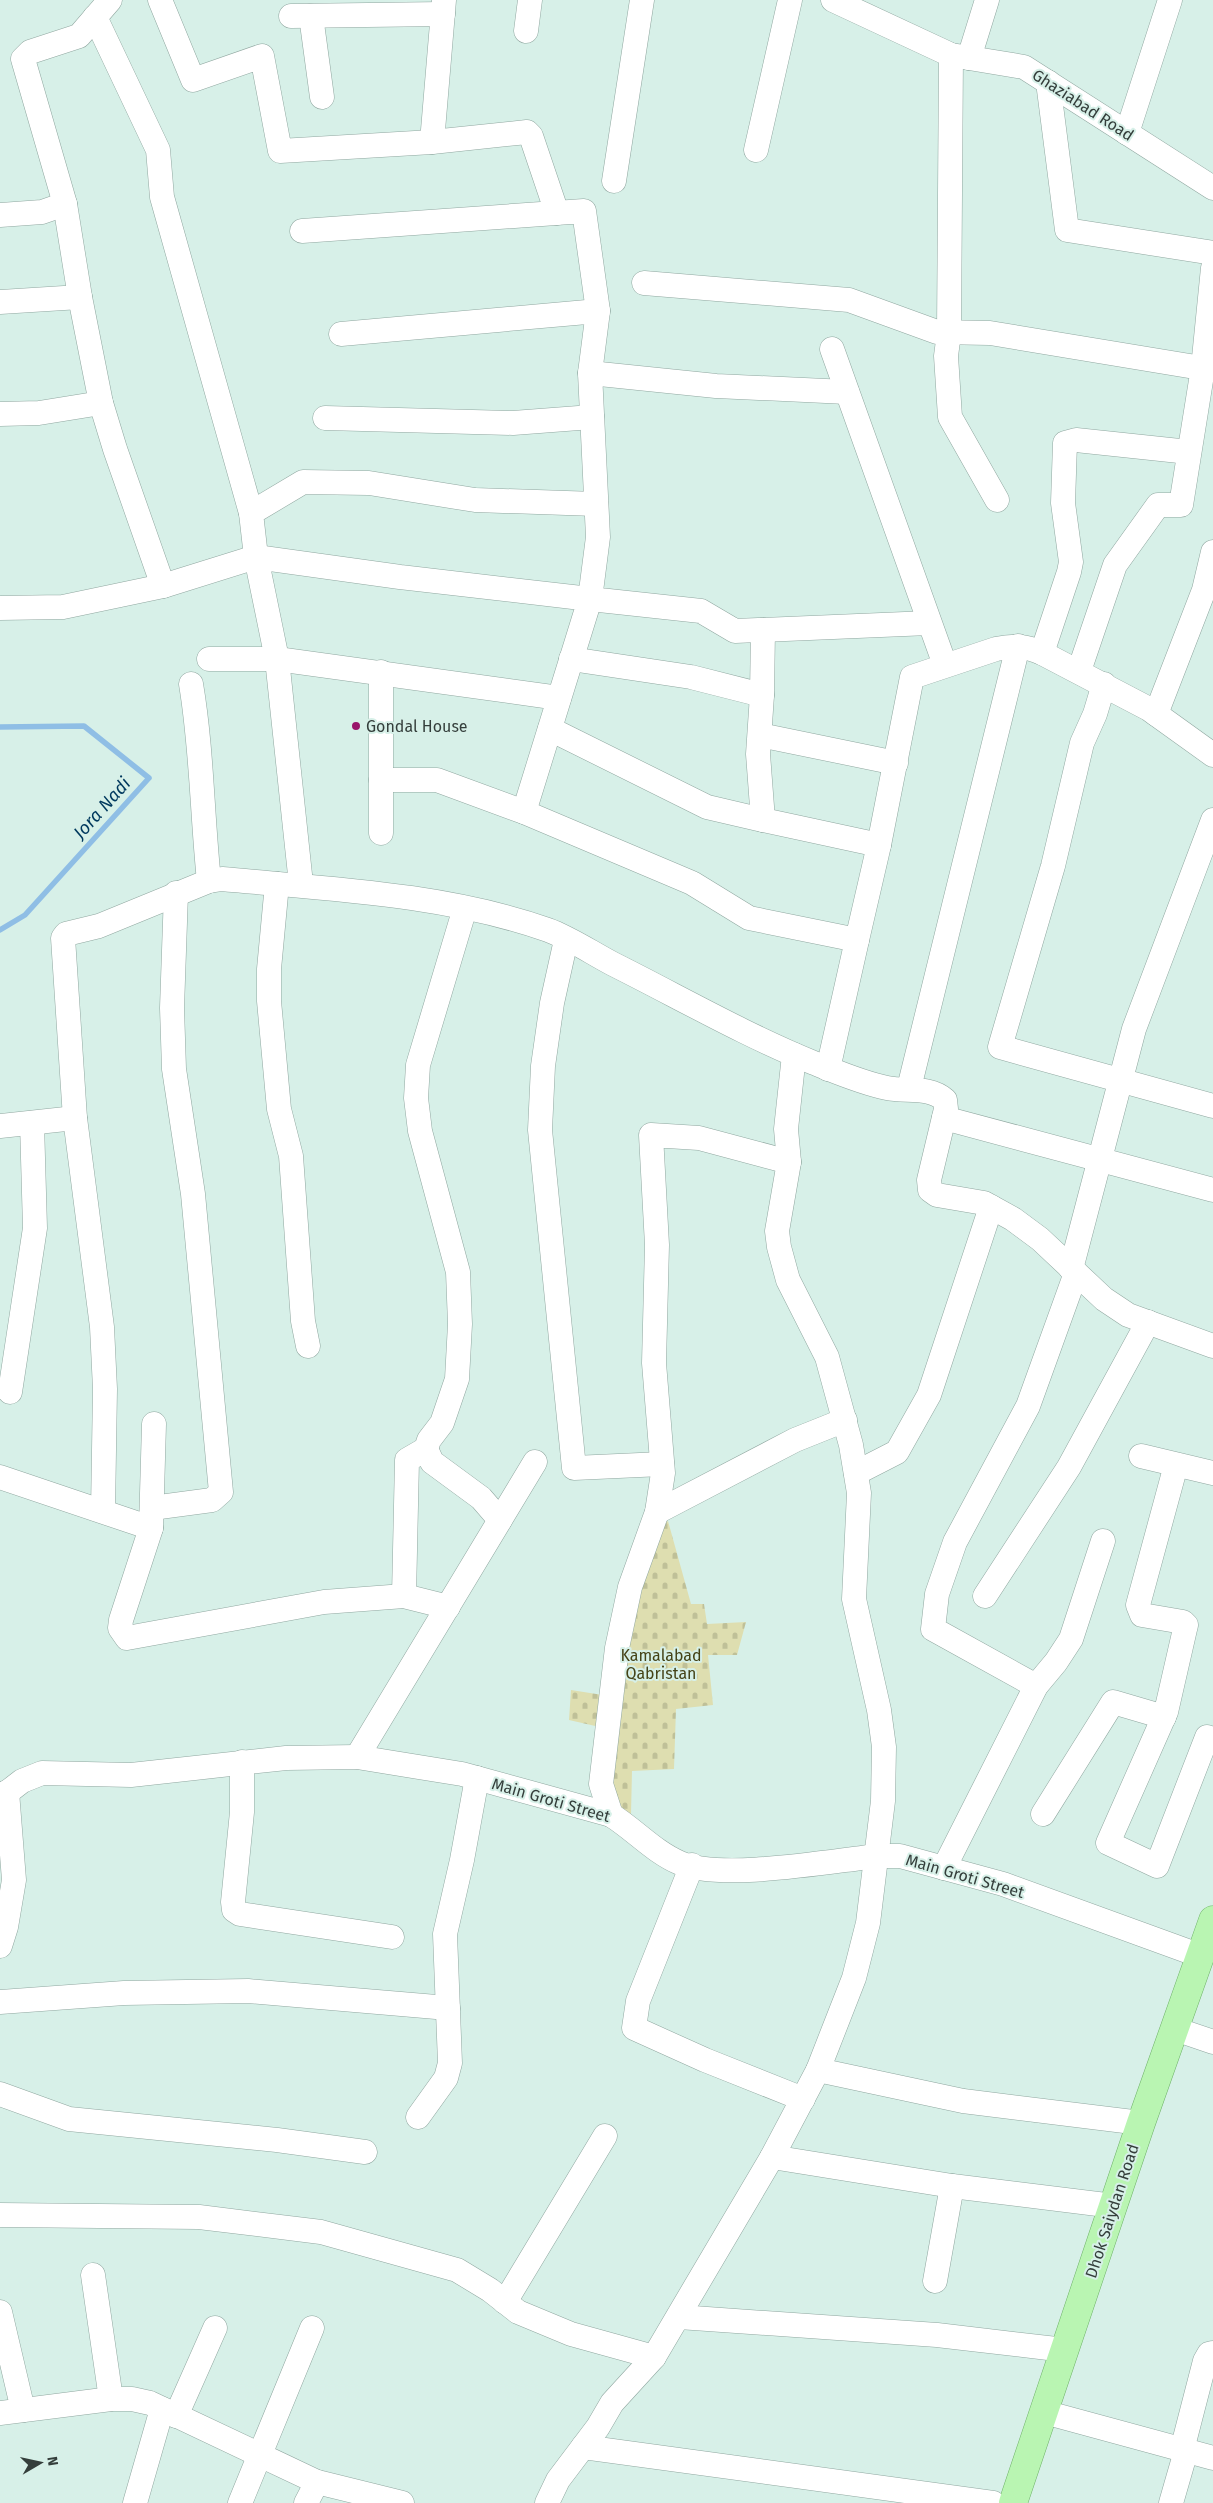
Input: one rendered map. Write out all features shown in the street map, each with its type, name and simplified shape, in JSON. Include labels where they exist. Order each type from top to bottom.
[{"type":"main road","name":"Dhok Saiydan Road","points":[[1013,2503],[1141,2123],[1213,1920]]},
{"type":"street","points":[[160,0],[193,80],[262,56],[280,151],[432,142],[528,132],[557,212]]},
{"type":"street","points":[[526,31],[530,0]]},
{"type":"street","points":[[614,181],[642,0]]},
{"type":"street","points":[[756,150],[790,0]]},
{"type":"street","name":"Ghaziabad Road","points":[[833,0],[960,56],[1024,67],[1213,188]]},
{"type":"street","points":[[987,0],[960,56],[949,333],[946,356],[950,417],[997,500]]},
{"type":"street","points":[[1127,133],[1170,0]]},
{"type":"street","points":[[322,98],[301,16],[443,7],[432,142]]},
{"type":"street","points":[[162,586],[101,403],[80,297],[65,204],[23,58],[30,52],[79,36],[102,9],[158,150],[162,197],[250,514],[256,557],[277,659],[301,884]]},
{"type":"street","points":[[1048,82],[1068,230],[1213,253]]},
{"type":"street","points":[[0,215],[42,212],[65,204]]},
{"type":"street","points":[[302,231],[584,211],[598,311],[590,373],[598,538],[590,598],[524,812]]},
{"type":"street","points":[[1079,671],[1115,565],[1158,505],[1181,505],[1208,369],[1213,268]]},
{"type":"street","points":[[644,283],[850,300],[937,332],[990,333],[1208,369]]},
{"type":"street","points":[[0,302],[80,297]]},
{"type":"street","points":[[341,334],[598,311]]},
{"type":"street","points":[[832,349],[945,665]]},
{"type":"street","points":[[590,373],[716,386],[847,392]]},
{"type":"street","points":[[0,414],[39,413],[101,403]]},
{"type":"street","points":[[325,418],[513,424],[592,417]]},
{"type":"street","points":[[1042,653],[1071,562],[1063,503],[1065,443],[1076,440],[1190,452]]},
{"type":"street","points":[[250,514],[303,482],[369,484],[475,500],[596,504]]},
{"type":"street","points":[[1156,714],[1204,590],[1213,552]]},
{"type":"street","points":[[0,608],[63,607],[162,586],[256,557],[400,578],[701,611],[735,631],[929,623]]},
{"type":"street","points":[[763,630],[762,695],[758,754],[763,820]]},
{"type":"street","points":[[909,1088],[1018,646]]},
{"type":"street","points":[[828,1069],[880,845],[912,677],[996,649],[1027,646],[1104,684],[1156,714],[1213,755]]},
{"type":"street","points":[[208,659],[277,659],[560,698]]},
{"type":"street","points":[[571,659],[691,677],[762,695]]},
{"type":"street","points":[[381,672],[382,832]]},
{"type":"street","points":[[191,684],[199,728],[202,808],[208,881]]},
{"type":"street","points":[[1104,684],[1095,714],[1082,743],[1053,866],[1000,1047],[1120,1082],[1213,1106]]},
{"type":"street","points":[[550,729],[707,807],[880,845]]},
{"type":"street","points":[[760,735],[896,762]]},
{"type":"street","points":[[381,780],[437,780],[524,812],[692,883],[748,918],[858,940]]},
{"type":"street","points":[[1036,1686],[933,1629],[937,1594],[954,1542],[1028,1406],[1073,1271],[1099,1161],[1134,1029],[1213,820]]},
{"type":"street","points":[[103,1510],[105,1389],[102,1327],[75,1118],[63,938],[66,934],[99,926],[208,881],[222,879],[277,884],[301,884],[465,908],[550,931],[794,1055],[828,1069],[887,1088],[909,1088],[938,1094],[945,1100],[944,1118],[929,1180],[930,1190],[937,1195],[984,1203],[1013,1219],[1033,1234],[1104,1299],[1128,1315],[1213,1346]]},
{"type":"street","points":[[277,884],[269,969],[269,1002],[279,1109],[290,1156],[303,1321],[308,1346]]},
{"type":"street","points":[[0,1477],[103,1510],[151,1518],[212,1500],[221,1492],[193,1194],[174,1069],[172,1008],[176,893]]},
{"type":"street","points":[[404,1596],[407,1460],[426,1449],[429,1440],[442,1422],[457,1379],[460,1324],[458,1272],[420,1131],[416,1098],[417,1073],[465,908]]},
{"type":"street","points":[[566,940],[552,1003],[543,1066],[540,1130],[574,1468],[662,1464]]},
{"type":"street","points":[[547,2503],[558,2480],[583,2447],[612,2403],[654,2357],[772,2157],[818,2070],[854,1978],[868,1923],[878,1856],[883,1802],[884,1747],[879,1710],[854,1598],[859,1493],[845,1420],[827,1357],[788,1280],[779,1247],[777,1231],[789,1162],[786,1129],[794,1055]]},
{"type":"street","points":[[0,1126],[75,1118]]},
{"type":"street","points":[[944,1118],[1213,1190]]},
{"type":"street","points":[[10,1392],[35,1228],[32,1123]]},
{"type":"street","points":[[611,1816],[601,1784],[617,1648],[630,1587],[657,1512],[663,1473],[654,1364],[657,1245],[652,1134],[699,1138],[789,1162]]},
{"type":"street","points":[[856,1473],[897,1452],[929,1395],[991,1207]]},
{"type":"street","points":[[985,1596],[1069,1467],[1148,1322]]},
{"type":"street","points":[[657,1512],[795,1440],[845,1420]]},
{"type":"street","points":[[154,1424],[151,1518],[121,1620],[120,1628],[127,1638],[324,1602],[404,1596],[448,1607]]},
{"type":"street","points":[[426,1449],[432,1462],[481,1498],[500,1520]]},
{"type":"street","points":[[1141,1456],[1213,1473]]},
{"type":"street","points":[[357,1757],[535,1462]]},
{"type":"street","points":[[1176,1464],[1138,1605],[1142,1615],[1182,1622],[1186,1625],[1164,1717],[1108,1843],[1157,1866],[1207,1736]]},
{"type":"street","points":[[944,1868],[1036,1686],[1056,1662],[1071,1639],[1103,1541]]},
{"type":"street","points":[[1043,1814],[1113,1702],[1164,1717]]},
{"type":"street","name":"Main Groti Street","points":[[4,1795],[22,1781],[42,1773],[131,1776],[286,1758],[357,1757],[477,1778],[611,1816],[628,1825],[660,1853],[682,1864],[743,1870],[878,1856],[900,1856],[1003,1884],[1201,1956]]},
{"type":"street","points":[[242,1762],[242,1812],[233,1902],[234,1910],[240,1914],[392,1937]]},
{"type":"street","points":[[418,2117],[446,2078],[450,2063],[445,1934],[462,1860],[477,1778]]},
{"type":"street","points":[[2,1934],[14,1880],[4,1795]]},
{"type":"street","points":[[692,1866],[638,2001],[634,2028],[705,2060],[803,2099]]},
{"type":"street","points":[[0,2002],[124,1993],[248,1991],[448,2008]]},
{"type":"street","points":[[1175,2029],[1213,2042]]},
{"type":"street","points":[[818,2070],[963,2101],[1141,2123]]},
{"type":"street","points":[[0,2094],[69,2119],[277,2140],[365,2152]]},
{"type":"street","points":[[505,2302],[605,2136]]},
{"type":"street","points":[[772,2157],[952,2186],[1114,2206]]},
{"type":"street","points":[[935,2281],[952,2186]]},
{"type":"street","points":[[0,2215],[199,2217],[321,2232],[457,2270],[518,2312],[572,2334],[654,2357]]},
{"type":"street","points":[[93,2275],[111,2399]]},
{"type":"street","points":[[0,2312],[11,2411],[111,2399],[132,2399],[169,2412],[317,2482],[402,2503]]},
{"type":"street","points":[[679,2317],[937,2335],[1065,2350]]},
{"type":"street","points":[[135,2503],[169,2412],[215,2328]]},
{"type":"street","points":[[240,2503],[312,2328]]},
{"type":"street","points":[[1171,2503],[1205,2361],[1209,2354],[1213,2353]]},
{"type":"street","points":[[1044,2412],[1213,2458]]},
{"type":"street","points":[[583,2447],[993,2503]]},
{"type":"street","points":[[306,2503],[317,2482]]},
{"type":"green space","name":"Kamalabad Qabristan","points":[[668,1521],[691,1604],[704,1604],[707,1624],[746,1622],[737,1655],[708,1655],[713,1705],[676,1709],[674,1769],[632,1771],[631,1814],[607,1806],[604,1728],[569,1720],[571,1690],[609,1696],[654,1527]]},
{"type":"waterway","name":"Jora Nadi","points":[[0,727],[84,726],[149,778],[25,915],[0,930]]},
{"type":"place","name":"Gondal House","points":[[356,726]]}]
